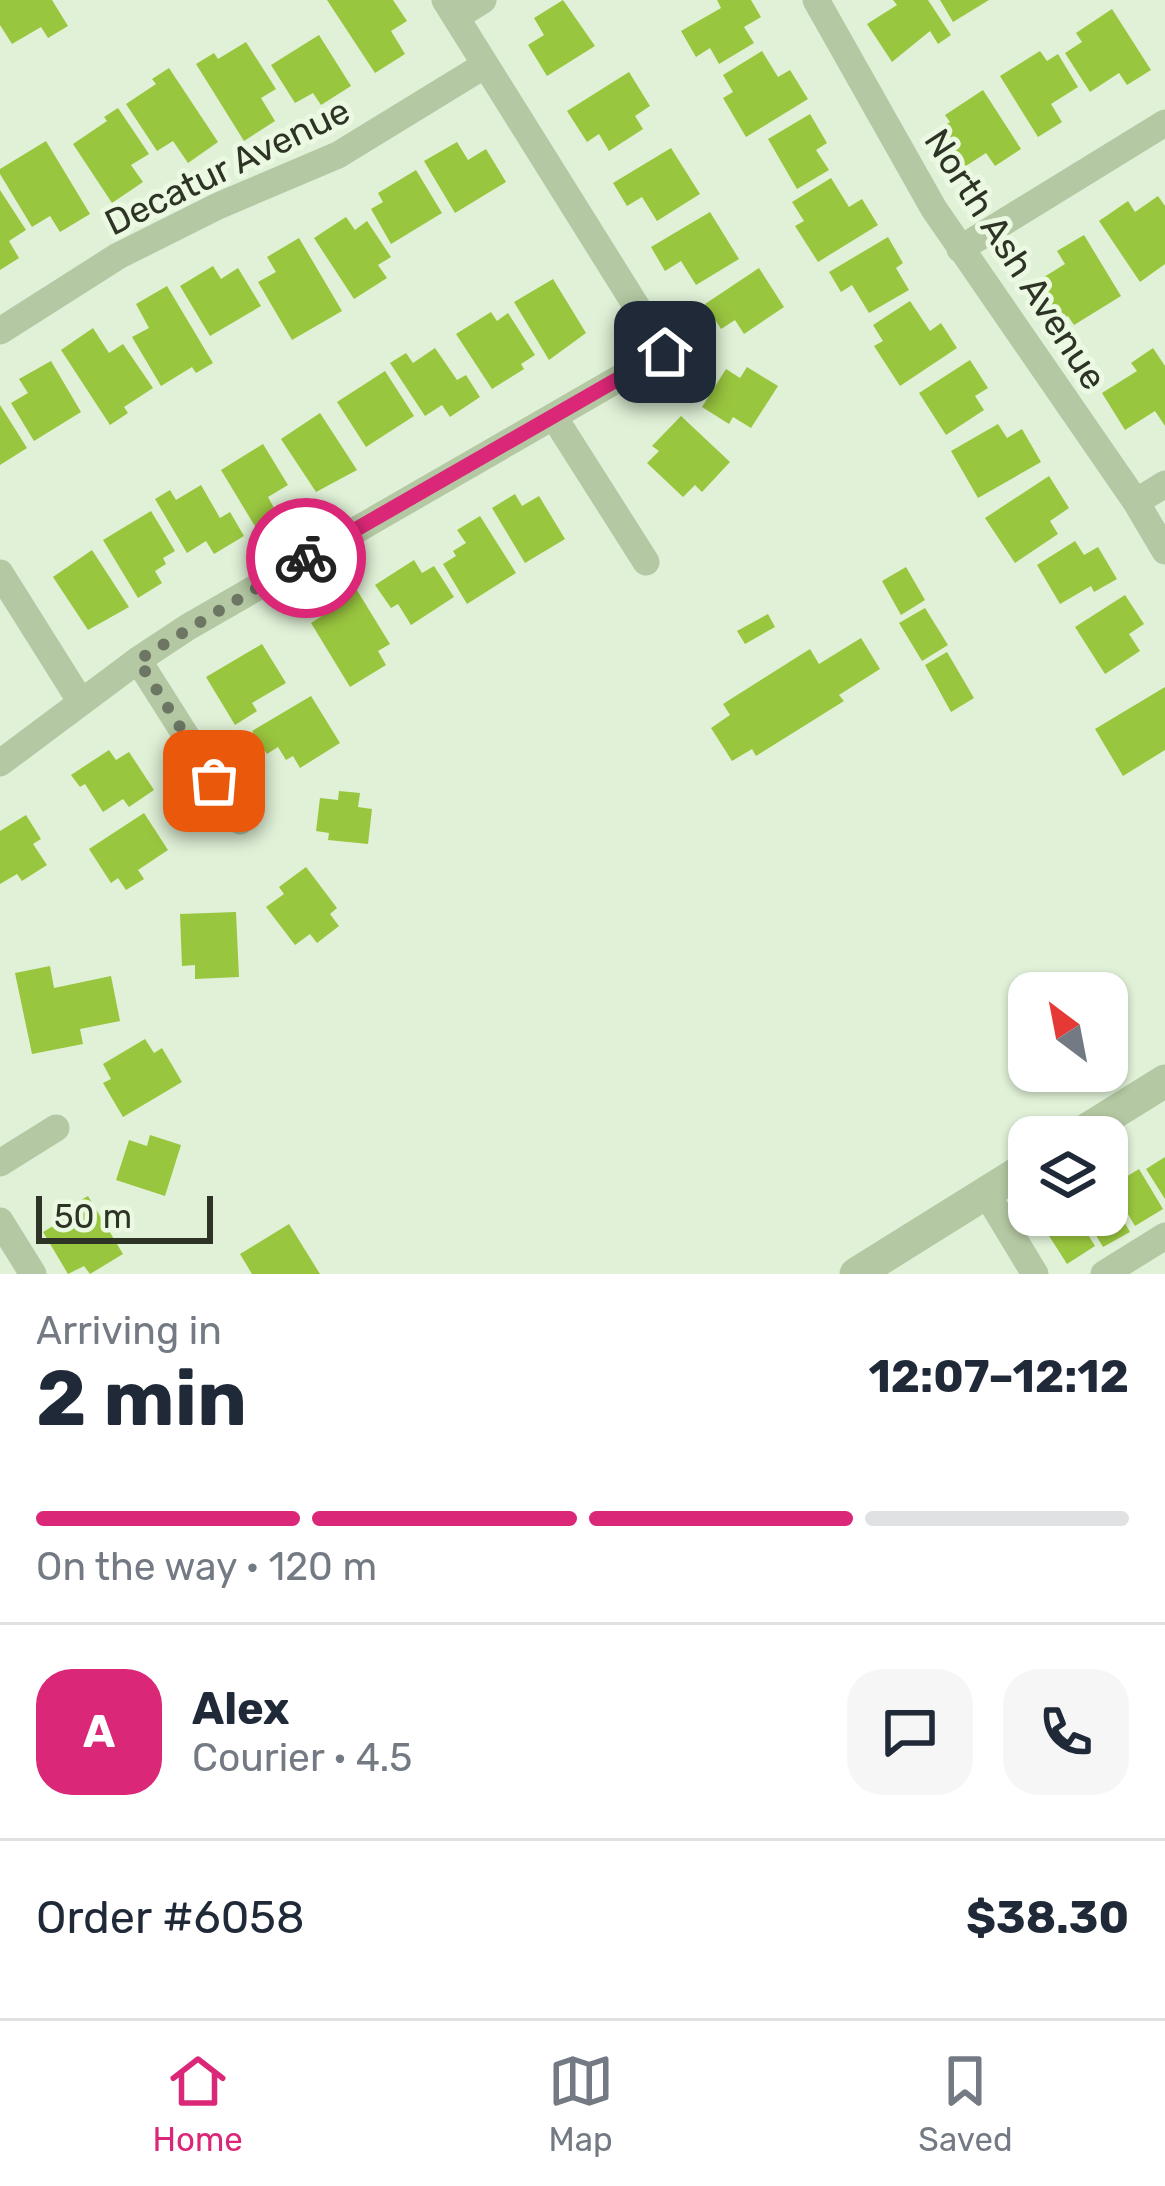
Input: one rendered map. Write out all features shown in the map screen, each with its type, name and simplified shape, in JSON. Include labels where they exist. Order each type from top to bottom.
[{"type":"street","points":[[0,763],[138,660],[284,570],[665,352],[451,9],[483,0]]},
{"type":"street","name":"North Ash Avenue","points":[[816,0],[960,249],[1165,551]]},
{"type":"street","name":"Decatur Avenue","points":[[0,331],[118,256],[218,206],[338,155],[485,65]]},
{"type":"street","points":[[960,249],[1165,124]]},
{"type":"street","points":[[554,417],[646,562]]},
{"type":"street","points":[[1136,502],[1165,484]]},
{"type":"street","points":[[0,573],[81,703]]},
{"type":"street","points":[[138,660],[240,821]]},
{"type":"street","points":[[1109,1116],[1165,1081]]},
{"type":"street","points":[[0,1163],[56,1128]]},
{"type":"street","points":[[856,1274],[1008,1179]]},
{"type":"street","points":[[986,1193],[1035,1274]]},
{"type":"street","points":[[0,1221],[33,1274]]},
{"type":"street","points":[[1104,1274],[1165,1236]]},
{"type":"building","points":[[0,0],[52,0],[68,26],[48,38],[41,27],[12,44],[0,25]]},
{"type":"building","points":[[327,0],[393,0],[407,21],[391,31],[405,54],[375,73]]},
{"type":"building","points":[[563,0],[595,46],[547,76],[528,45],[544,35],[534,18]]},
{"type":"building","points":[[717,0],[751,0],[761,17],[744,27],[754,43],[719,64],[710,48],[696,57],[681,31],[721,8]]},
{"type":"building","points":[[893,0],[928,0],[951,35],[938,44],[930,31],[892,62],[867,24],[897,5]]},
{"type":"building","points":[[940,0],[989,0],[953,22]]},
{"type":"building","points":[[1112,9],[1151,70],[1127,85],[1119,73],[1090,92],[1065,53],[1082,42],[1076,33]]},
{"type":"building","points":[[319,35],[351,86],[321,105],[313,93],[295,103],[271,65]]},
{"type":"building","points":[[246,42],[276,89],[261,98],[275,121],[244,141],[196,64],[214,53],[218,59]]},
{"type":"building","points":[[762,51],[778,77],[790,70],[808,99],[746,137],[723,98],[733,92],[723,75]]},
{"type":"building","points":[[1040,51],[1047,61],[1058,54],[1078,87],[1051,104],[1062,122],[1038,137],[1000,76]]},
{"type":"building","points":[[169,68],[218,142],[188,163],[173,141],[157,151],[126,104],[156,84],[152,79]]},
{"type":"building","points":[[629,72],[650,106],[635,116],[643,129],[609,151],[599,134],[587,142],[567,111]]},
{"type":"building","points":[[983,90],[1021,149],[995,166],[986,153],[958,171],[933,133],[950,122],[945,115]]},
{"type":"building","points":[[118,108],[149,154],[131,165],[143,182],[112,203],[73,144]]},
{"type":"building","points":[[810,114],[827,143],[816,150],[829,170],[797,189],[768,139]]},
{"type":"building","points":[[46,141],[90,214],[60,232],[50,216],[32,227],[0,174],[0,169]]},
{"type":"building","points":[[457,142],[468,160],[486,149],[506,182],[455,213],[424,161]]},
{"type":"building","points":[[671,148],[700,194],[657,221],[642,197],[627,206],[613,183]]},
{"type":"building","points":[[416,170],[442,213],[391,244],[371,209],[383,202],[378,193]]},
{"type":"building","points":[[831,178],[849,207],[862,199],[878,225],[818,262],[795,226],[804,221],[792,202]]},
{"type":"building","points":[[0,190],[26,230],[9,241],[19,258],[0,270]]},
{"type":"building","points":[[1158,196],[1165,206],[1165,264],[1140,282],[1099,221],[1128,201],[1135,212]]},
{"type":"building","points":[[710,212],[739,259],[696,285],[681,261],[665,271],[651,247]]},
{"type":"building","points":[[346,217],[355,230],[367,221],[391,257],[378,265],[387,278],[354,299],[314,238]]},
{"type":"building","points":[[1084,235],[1121,296],[1074,325],[1068,316],[1060,321],[1036,282],[1065,264],[1057,251]]},
{"type":"building","points":[[888,237],[903,263],[896,268],[909,290],[869,313],[852,285],[841,292],[829,272]]},
{"type":"building","points":[[299,238],[342,311],[292,340],[258,282],[276,272],[267,257]]},
{"type":"building","points":[[213,266],[221,279],[238,268],[261,306],[210,336],[180,286]]},
{"type":"building","points":[[759,268],[784,307],[744,334],[735,320],[721,329],[705,304]]},
{"type":"building","points":[[553,279],[586,333],[549,360],[514,302]]},
{"type":"building","points":[[167,286],[213,363],[196,373],[192,367],[161,386],[132,337],[149,328],[136,304]]},
{"type":"building","points":[[910,301],[930,331],[941,323],[957,348],[900,386],[874,346],[883,341],[873,325]]},
{"type":"building","points":[[491,312],[497,321],[508,313],[535,355],[521,364],[524,369],[492,389],[456,334]]},
{"type":"building","points":[[93,328],[109,353],[123,344],[153,388],[124,407],[128,413],[110,425],[61,350]]},
{"type":"building","points":[[435,348],[457,380],[466,375],[480,397],[450,417],[442,405],[425,416],[390,363],[406,353],[413,363]]},
{"type":"building","points":[[1153,348],[1165,366],[1165,426],[1155,411],[1125,430],[1102,393],[1137,371],[1131,363]]},
{"type":"building","points":[[970,360],[988,388],[975,396],[984,410],[946,435],[919,393]]},
{"type":"building","points":[[51,361],[81,412],[34,441],[11,403],[28,393],[19,379]]},
{"type":"building","points":[[747,367],[778,386],[751,428],[733,417],[729,424],[702,407],[726,369],[740,378]]},
{"type":"building","points":[[385,371],[414,416],[366,447],[337,402]]},
{"type":"building","points":[[0,405],[27,448],[0,465]]},
{"type":"building","points":[[320,413],[357,470],[316,492],[281,439]]},
{"type":"building","points":[[681,416],[730,462],[702,492],[695,485],[683,497],[647,463],[659,451],[652,446]]},
{"type":"building","points":[[998,424],[1007,438],[1022,429],[1041,462],[978,498],[951,451]]},
{"type":"building","points":[[263,444],[288,485],[268,497],[278,515],[256,528],[221,470]]},
{"type":"building","points":[[1049,476],[1069,508],[1050,521],[1058,534],[1015,563],[985,518]]},
{"type":"building","points":[[201,485],[220,518],[230,512],[244,536],[214,554],[206,541],[187,553],[155,499],[170,490],[176,500]]},
{"type":"building","points":[[515,494],[522,506],[539,496],[565,539],[525,563],[492,508]]},
{"type":"building","points":[[151,511],[175,551],[155,571],[162,583],[138,598],[103,540]]},
{"type":"building","points":[[480,516],[516,573],[467,604],[443,564],[466,543],[457,530]]},
{"type":"building","points":[[1075,541],[1084,555],[1098,547],[1117,579],[1094,592],[1091,586],[1060,604],[1037,565]]},
{"type":"building","points":[[92,550],[129,607],[88,630],[53,577]]},
{"type":"building","points":[[414,560],[422,573],[434,566],[454,597],[411,625],[398,604],[391,608],[375,585]]},
{"type":"building","points":[[906,567],[925,600],[901,615],[882,581]]},
{"type":"building","points":[[355,587],[390,644],[378,651],[386,665],[350,687],[311,623],[325,614],[321,608]]},
{"type":"building","points":[[1125,595],[1144,624],[1129,634],[1140,651],[1105,674],[1075,627]]},
{"type":"building","points":[[925,608],[948,645],[922,661],[899,623]]},
{"type":"building","points":[[768,614],[775,627],[745,644],[737,631]]},
{"type":"building","points":[[861,638],[880,669],[839,695],[844,701],[756,756],[752,749],[732,761],[711,728],[730,715],[723,704],[810,649],[819,664]]},
{"type":"building","points":[[262,644],[286,683],[252,703],[257,711],[235,725],[206,677]]},
{"type":"building","points":[[947,652],[974,698],[951,712],[925,665]]},
{"type":"building","points":[[1165,687],[1165,750],[1123,776],[1095,729]]},
{"type":"building","points":[[311,696],[340,743],[300,768],[293,756],[286,760],[278,747],[267,754],[252,731]]},
{"type":"building","points":[[109,750],[116,760],[129,752],[154,790],[129,807],[123,799],[103,812],[85,784],[80,787],[71,775]]},
{"type":"building","points":[[339,791],[360,793],[358,807],[372,809],[368,844],[328,840],[329,833],[316,831],[320,798],[338,800]]},
{"type":"building","points":[[144,813],[168,850],[138,870],[144,879],[126,890],[118,878],[111,883],[89,849]]},
{"type":"building","points":[[26,815],[41,839],[33,844],[47,865],[22,881],[17,874],[0,884],[0,831]]},
{"type":"building","points":[[306,867],[337,908],[330,914],[339,926],[317,943],[310,934],[295,945],[266,907],[284,894],[279,887]]},
{"type":"building","points":[[236,912],[239,977],[195,979],[195,965],[182,966],[180,914]]},
{"type":"building","points":[[50,966],[54,988],[111,976],[120,1021],[80,1029],[83,1044],[32,1054],[15,973]]},
{"type":"building","points":[[145,1039],[154,1053],[162,1048],[182,1082],[123,1117],[103,1083],[111,1079],[103,1064]]},
{"type":"building","points":[[150,1135],[181,1145],[165,1196],[116,1180],[129,1140],[147,1146]]},
{"type":"building","points":[[1165,1157],[1165,1199],[1146,1169]]},
{"type":"building","points":[[1139,1169],[1163,1209],[1135,1226],[1128,1214],[1128,1176]]},
{"type":"building","points":[[88,1196],[123,1254],[90,1274],[84,1266],[68,1274],[43,1232],[63,1220],[59,1213]]},
{"type":"building","points":[[289,1224],[320,1274],[252,1274],[240,1254]]},
{"type":"building","points":[[1049,1236],[1089,1236],[1095,1246],[1067,1264]]},
{"type":"building","points":[[1096,1236],[1123,1236],[1103,1247]]},
{"type":"way so far","points":[[214,781],[138,660],[306,558]]},
{"type":"route","points":[[306,558],[665,352]]}]
